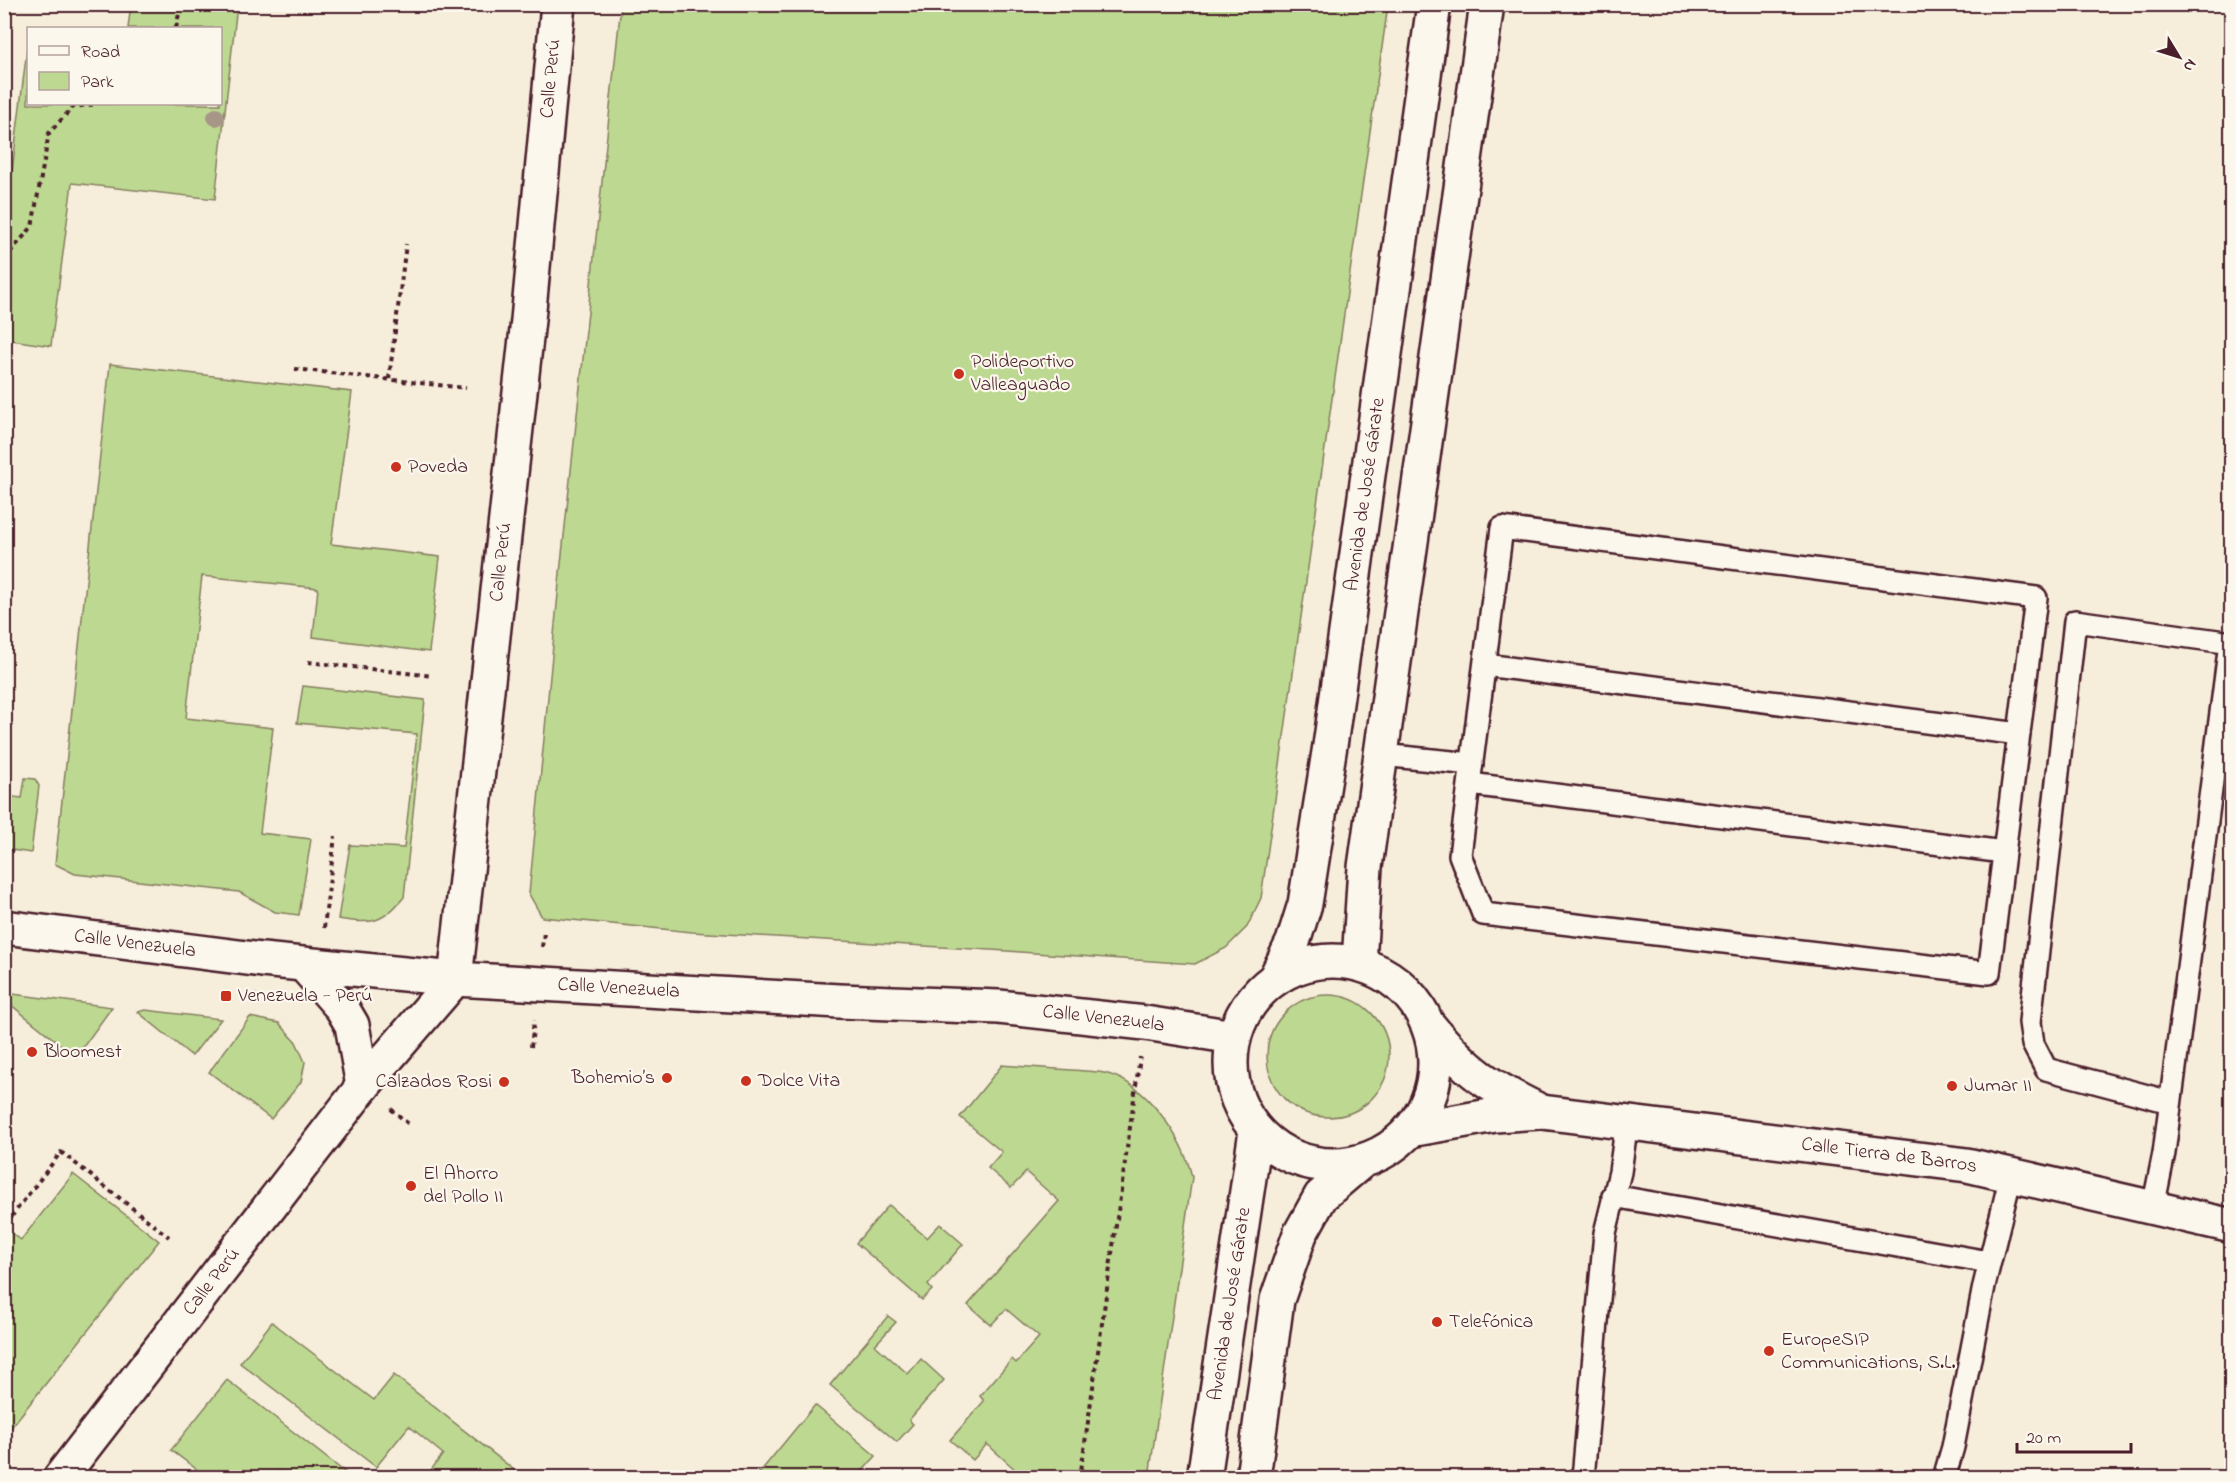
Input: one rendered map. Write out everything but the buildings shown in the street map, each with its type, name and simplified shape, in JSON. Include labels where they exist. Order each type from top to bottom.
[{"type":"street","name":"Calle Perú","points":[[60,1478],[363,1086],[455,979],[528,320],[558,4]]},
{"type":"street","name":"Avenida de José Gárate","points":[[1275,979],[1293,942],[1305,904],[1331,739],[1434,4]]},
{"type":"street","points":[[1359,963],[1365,867],[1487,4]]},
{"type":"street","name":"Calle Venezuela","points":[[4,927],[304,965],[455,979],[828,1001],[999,1007],[1145,1023],[1234,1037]]},
{"type":"street","points":[[1330,960],[1359,963],[1383,974],[1405,989],[1421,1011],[1427,1023],[1436,1060],[1429,1098],[1410,1130],[1388,1150],[1361,1162],[1332,1166],[1304,1161],[1277,1149],[1256,1131],[1239,1103],[1231,1071],[1234,1037],[1242,1015],[1257,995],[1275,979],[1301,966],[1330,960]]},
{"type":"street","points":[[304,965],[342,1008],[352,1025],[363,1086]]},
{"type":"street","points":[[1427,1023],[1454,1055],[1475,1074],[1499,1091],[1542,1112]]},
{"type":"street","points":[[1410,1130],[1495,1115],[1542,1112]]},
{"type":"street","name":"Calle Tierra de Barros","points":[[1542,1112],[1966,1165],[2232,1226]]},
{"type":"street","name":"Avenida de José Gárate","points":[[1204,1478],[1256,1131]]},
{"type":"street","points":[[1252,1478],[1277,1300],[1300,1234],[1321,1196],[1361,1162]]},
{"type":"lane","points":[[1502,528],[2036,597],[2019,734],[1989,972],[1483,914],[1460,855],[1502,528]]},
{"type":"lane","points":[[2153,1208],[2170,1102],[2231,643],[2075,621],[2030,1022],[2033,1044],[2046,1069],[2170,1102]]},
{"type":"lane","points":[[1485,665],[2019,734]]},
{"type":"lane","points":[[1382,755],[1471,774],[2004,852]]},
{"type":"lane","points":[[1583,1478],[1605,1233],[1620,1172],[1627,1121]]},
{"type":"lane","points":[[1944,1478],[1953,1447],[1989,1262],[2011,1175]]},
{"type":"lane","points":[[1613,1196],[1989,1262]]},
{"type":"path","points":[[176,27],[181,4]]},
{"type":"path","points":[[4,259],[32,227],[49,133],[73,107],[88,105]]},
{"type":"path","points":[[389,379],[406,243]]},
{"type":"path","points":[[295,369],[466,388]]},
{"type":"path","points":[[308,662],[433,676]]},
{"type":"path","points":[[324,928],[335,836]]},
{"type":"path","points":[[1080,1478],[1138,1064]]},
{"type":"path","points":[[4,1210],[12,1216],[61,1152],[170,1237]]},
{"type":"green space","points":[[131,4],[237,5],[215,199],[72,183],[51,346],[5,339],[5,196],[9,196],[27,49],[27,105],[222,105],[222,27],[128,27]]},
{"type":"green space","name":"Polideportivo Valleaguado","points":[[621,5],[1388,5],[1261,898],[1247,927],[1226,948],[1195,964],[692,932],[542,917],[529,894],[560,573]]},
{"type":"green space","points":[[110,364],[352,392],[331,544],[440,557],[429,652],[313,637],[318,588],[202,576],[186,718],[273,728],[260,833],[311,839],[299,915],[275,912],[239,892],[75,874],[55,864]]},
{"type":"green space","points":[[303,686],[425,700],[404,897],[389,913],[376,920],[338,919],[350,845],[404,848],[417,734],[297,723]]},
{"type":"green space","points":[[25,778],[35,779],[39,786],[31,853],[5,849],[5,796],[22,798]]},
{"type":"green space","points":[[4,993],[112,1007],[76,1057],[5,1000]]},
{"type":"green space","points":[[1328,995],[1351,1000],[1371,1013],[1384,1033],[1389,1056],[1384,1079],[1371,1099],[1351,1112],[1328,1117],[1305,1112],[1285,1099],[1272,1079],[1267,1056],[1272,1033],[1285,1013],[1305,1000]]},
{"type":"green space","points":[[145,1010],[221,1019],[192,1056],[138,1012]]},
{"type":"green space","points":[[250,1017],[279,1023],[296,1042],[305,1062],[301,1082],[271,1119],[209,1072]]},
{"type":"green space","points":[[1002,1065],[1096,1072],[1119,1078],[1148,1100],[1160,1114],[1171,1129],[1187,1162],[1192,1177],[1149,1477],[1016,1477],[1019,1473],[987,1444],[973,1460],[950,1440],[984,1401],[980,1396],[1012,1359],[1016,1363],[1039,1337],[1006,1309],[991,1325],[968,1305],[1059,1201],[1026,1172],[1011,1188],[988,1168],[1002,1152],[960,1117]]},
{"type":"green space","points":[[73,1174],[159,1241],[5,1435],[5,1228],[21,1240]]},
{"type":"green space","points":[[889,1205],[927,1238],[940,1224],[963,1244],[928,1285],[932,1290],[922,1300],[856,1243]]},
{"type":"green space","points":[[888,1316],[896,1322],[875,1345],[908,1374],[921,1359],[944,1380],[909,1420],[913,1424],[897,1442],[830,1385]]},
{"type":"green space","points":[[272,1322],[374,1400],[394,1375],[523,1477],[473,1477],[466,1472],[462,1477],[440,1477],[431,1470],[443,1454],[409,1426],[376,1467],[240,1363]]},
{"type":"green space","points":[[227,1380],[351,1477],[288,1477],[279,1471],[273,1477],[207,1477],[171,1450]]},
{"type":"green space","points":[[815,1405],[876,1456],[857,1477],[756,1477]]},
{"type":"place","name":"Polideportivo Valleaguado","points":[[959,374]]},
{"type":"place","name":"Poveda","points":[[396,467]]},
{"type":"place","name":"Venezuela - Perú","points":[[226,996]]},
{"type":"place","name":"Bloomest","points":[[32,1052]]},
{"type":"place","name":"Bohemio’s","points":[[667,1078]]},
{"type":"place","name":"Dolce Vita","points":[[746,1081]]},
{"type":"place","name":"Calzados Rosi","points":[[504,1082]]},
{"type":"place","name":"Jumar II","points":[[1952,1086]]},
{"type":"place","name":"El Ahorro del Pollo II","points":[[411,1186]]},
{"type":"place","name":"Telefónica","points":[[1437,1322]]},
{"type":"place","name":"EuropeSIP Communications, S.L.","points":[[1769,1351]]}]
